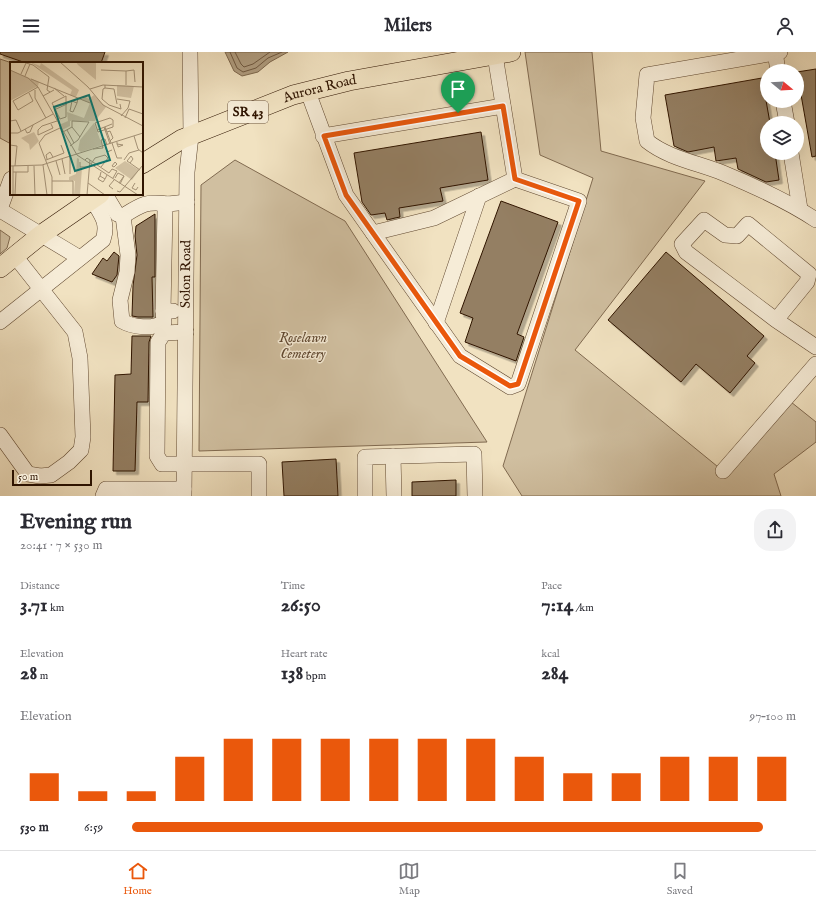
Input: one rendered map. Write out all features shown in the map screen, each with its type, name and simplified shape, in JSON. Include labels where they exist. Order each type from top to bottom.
[{"type":"main road","name":"Aurora Road","points":[[143,163],[190,136],[293,95],[349,82],[503,53]]},
{"type":"main road","points":[[7,262],[42,234],[99,196]]},
{"type":"street","name":"Solon Road","points":[[184,493],[187,172],[190,136],[190,52]]},
{"type":"street","points":[[776,52],[777,64]]},
{"type":"street","points":[[780,52],[647,75],[643,118],[647,141],[657,149],[723,173],[800,209],[816,220]]},
{"type":"street","points":[[503,53],[503,106],[515,179]]},
{"type":"street","points":[[308,92],[346,195],[436,323],[460,356],[510,386],[518,384],[579,201],[515,179],[434,218],[373,233]]},
{"type":"street","points":[[324,136],[503,106]]},
{"type":"street","points":[[792,160],[800,209]]},
{"type":"street","points":[[10,182],[0,209],[19,223],[42,234],[80,258]]},
{"type":"street","points":[[99,196],[118,214],[123,216]]},
{"type":"street","points":[[0,322],[103,240],[107,229],[99,196]]},
{"type":"street","points":[[436,323],[479,196]]},
{"type":"street","points":[[123,216],[135,208],[149,202],[168,204],[187,202]]},
{"type":"street","points":[[123,216],[128,255],[127,272],[120,300],[122,321],[129,325],[158,326],[164,322],[165,210],[168,204]]},
{"type":"street","points":[[776,320],[808,282],[809,274],[748,224],[737,236],[725,235],[704,220],[682,244],[686,252],[776,320],[816,347]]},
{"type":"street","points":[[0,436],[28,474],[40,476],[51,475],[69,462],[81,450],[83,437],[80,358],[76,332],[41,289],[7,262]]},
{"type":"street","points":[[163,311],[186,311]]},
{"type":"street","points":[[186,332],[164,333],[158,342],[157,456],[162,464],[259,464],[259,496]]},
{"type":"street","points":[[723,471],[816,364]]},
{"type":"street","points":[[365,496],[365,457],[474,454],[475,496]]},
{"type":"street","points":[[393,456],[394,496]]},
{"type":"street","points":[[103,496],[106,489],[156,493],[184,493]]},
{"type":"green space","points":[[525,52],[592,52],[601,151],[705,181],[575,350],[723,471],[786,398],[816,422],[816,442],[774,474],[781,496],[522,496],[503,466],[593,178],[540,155]]},
{"type":"green space","points":[[0,59],[10,62],[10,143],[0,138]]},
{"type":"green space","name":"Roselawn Cemetery","points":[[235,160],[345,221],[487,442],[199,451],[201,185]]},
{"type":"green space","points":[[0,230],[10,237],[7,248],[0,254]]},
{"type":"water","points":[[225,52],[288,52],[270,62],[258,72],[242,76],[234,71]]},
{"type":"building","points":[[0,52],[105,52],[101,62],[23,62],[0,54]]},
{"type":"building","points":[[816,69],[816,156],[812,157],[803,108],[804,71]]},
{"type":"building","points":[[760,78],[760,108],[767,108],[769,116],[760,116],[760,160],[776,160],[779,180],[766,182],[738,169],[736,158],[716,161],[714,147],[688,152],[674,146],[665,95]]},
{"type":"building","points":[[481,132],[488,180],[440,188],[443,201],[399,208],[400,217],[387,220],[385,213],[371,215],[362,202],[354,153]]},
{"type":"building","points":[[501,201],[558,222],[517,334],[524,337],[516,361],[465,342],[473,318],[460,313]]},
{"type":"building","points":[[155,214],[155,277],[152,277],[153,317],[132,316],[133,286],[137,255],[135,236],[136,226]]},
{"type":"building","points":[[114,252],[119,256],[117,275],[112,282],[92,274],[103,258],[107,261]]},
{"type":"building","points":[[666,252],[764,336],[747,356],[755,363],[730,393],[696,364],[681,382],[608,320]]},
{"type":"building","points":[[132,336],[151,336],[149,342],[148,402],[137,402],[135,471],[113,471],[115,375],[131,374]]},
{"type":"building","points":[[336,459],[338,496],[284,496],[282,462]]},
{"type":"building","points":[[456,480],[456,496],[412,496],[412,482]]},
{"type":"route","points":[[503,106],[515,179],[579,201],[518,384],[510,386],[460,356],[346,195],[324,136],[458,113],[503,106]]}]
